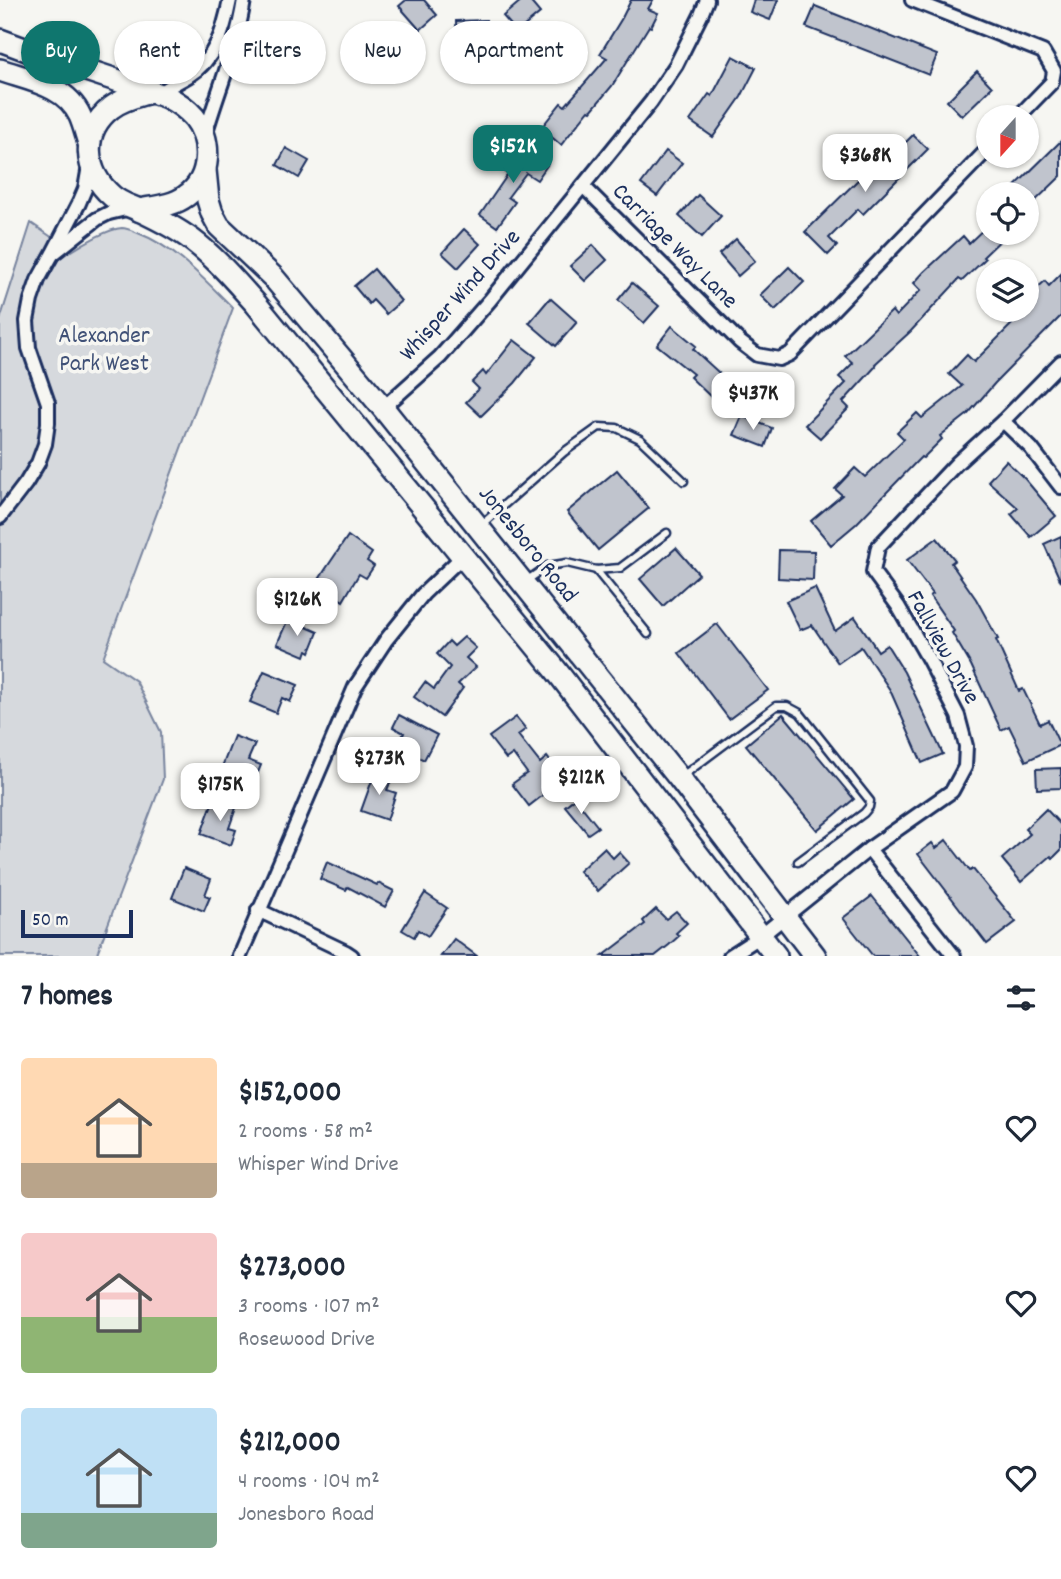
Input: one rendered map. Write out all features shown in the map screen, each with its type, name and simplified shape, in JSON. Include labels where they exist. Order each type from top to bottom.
[{"type":"main road","points":[[0,40],[155,93],[177,102],[194,117],[205,136],[205,170],[198,185],[179,201],[136,209]]},
{"type":"main road","points":[[0,70],[46,85],[68,100],[79,115],[97,178],[104,188],[112,196],[168,224],[191,240],[228,273],[256,304],[564,680],[776,956]]},
{"type":"main road","points":[[90,151],[96,125],[110,109],[120,102],[155,93]]},
{"type":"main road","name":"Jonesboro Road","points":[[205,170],[208,200],[219,226],[273,277],[383,408],[679,778],[815,956]]},
{"type":"street","points":[[155,93],[188,76],[214,51],[223,33],[230,0]]},
{"type":"street","points":[[205,136],[215,98],[236,40],[244,0]]},
{"type":"street","name":"Whisper Wind Drive","points":[[383,408],[440,357],[652,102],[676,65],[707,0]]},
{"type":"street","points":[[912,0],[1043,52],[1054,71],[1052,82],[1030,105]]},
{"type":"street","points":[[0,517],[26,483],[45,444],[48,403],[29,348],[27,321],[38,280],[85,189],[90,151]]},
{"type":"street","name":"Carriage Way Lane","points":[[583,187],[735,337],[757,355],[779,359],[790,354],[976,161]]},
{"type":"street","points":[[53,253],[97,219],[109,213],[136,209]]},
{"type":"street","name":"Fallview Drive","points":[[730,956],[761,936],[869,849],[952,790],[965,767],[966,746],[958,716],[898,606],[873,572],[878,547],[957,463],[1061,362]]},
{"type":"street","points":[[1003,421],[1031,449],[1061,487]]},
{"type":"street","points":[[240,956],[355,687],[386,640],[423,594],[463,556]]},
{"type":"street","points":[[869,849],[954,956]]},
{"type":"street","points":[[258,910],[352,956]]},
{"type":"lane","points":[[478,527],[564,452],[599,427],[617,428],[640,439],[684,481]]},
{"type":"lane","points":[[523,583],[548,566],[567,563],[596,570],[620,568],[667,533]]},
{"type":"lane","points":[[596,570],[648,634]]},
{"type":"lane","points":[[679,778],[776,706],[787,706],[800,713],[870,801],[864,813],[798,862]]},
{"type":"green space","name":"Alexander Park West","points":[[31,223],[72,251],[116,229],[126,228],[138,233],[177,256],[233,308],[103,658],[136,681],[161,732],[163,779],[96,956],[0,956],[0,320]]},
{"type":"building","points":[[406,0],[424,0],[437,15],[426,25],[426,21],[412,21],[399,6]]},
{"type":"building","points":[[522,0],[529,0],[540,13],[530,21],[507,21],[503,16]]},
{"type":"building","points":[[631,0],[653,0],[648,9],[658,13],[612,86],[561,145],[541,128],[561,103],[565,106],[584,84],[588,84],[588,80],[607,58],[600,54]]},
{"type":"building","points":[[754,0],[778,0],[770,20],[750,12]]},
{"type":"building","points":[[815,6],[937,55],[929,75],[806,27]]},
{"type":"building","points":[[733,56],[756,68],[741,97],[713,137],[690,121],[709,94],[712,96]]},
{"type":"building","points":[[977,71],[992,87],[962,116],[947,101]]},
{"type":"building","points":[[913,135],[928,149],[863,214],[858,209],[829,238],[837,246],[828,255],[805,232],[867,171],[872,176]]},
{"type":"building","points":[[1061,141],[1061,176],[1039,197],[1039,182],[1019,182],[1033,168],[1040,168],[1040,162]]},
{"type":"building","points":[[525,147],[548,164],[537,180],[526,173],[508,197],[515,202],[497,227],[480,215]]},
{"type":"building","points":[[286,148],[309,161],[299,178],[277,165]]},
{"type":"building","points":[[666,151],[682,163],[657,196],[641,184]]},
{"type":"building","points":[[698,195],[721,216],[702,237],[679,216]]},
{"type":"building","points":[[464,229],[480,244],[458,268],[442,253]]},
{"type":"building","points":[[963,236],[969,243],[976,236],[976,245],[996,245],[983,257],[985,259],[976,259],[976,268],[962,281],[959,279],[911,331],[875,364],[843,402],[849,408],[820,438],[805,425],[846,383],[839,377],[853,363],[845,356],[892,311],[896,316],[921,290],[914,283]]},
{"type":"building","points":[[736,239],[755,261],[738,276],[719,254]]},
{"type":"building","points":[[593,245],[607,260],[585,281],[570,266]]},
{"type":"building","points":[[789,267],[804,282],[775,310],[760,295]]},
{"type":"building","points":[[374,269],[401,301],[386,314],[373,300],[369,304],[354,286]]},
{"type":"building","points":[[1061,274],[1061,316],[968,414],[940,436],[942,439],[923,458],[921,457],[856,524],[831,545],[811,521],[842,495],[835,489],[855,468],[865,477],[904,439],[897,432],[917,413],[922,418],[962,386],[949,374],[967,355],[974,362],[1012,324],[1010,322],[1039,322],[1039,286],[1045,281],[1049,286]]},
{"type":"building","points":[[632,283],[659,306],[644,323],[618,300]]},
{"type":"building","points":[[550,298],[577,322],[556,346],[529,323]]},
{"type":"building","points":[[672,326],[696,346],[693,349],[729,382],[713,399],[690,377],[693,374],[657,345]]},
{"type":"building","points":[[514,340],[536,357],[515,383],[481,416],[466,402],[479,389],[472,382],[483,371],[486,375]]},
{"type":"building","points":[[742,416],[772,428],[765,447],[734,435]]},
{"type":"building","points":[[1006,461],[1056,516],[1031,537],[1011,514],[1018,508],[988,481]]},
{"type":"building","points":[[617,470],[649,508],[598,550],[567,512]]},
{"type":"building","points":[[348,536],[372,553],[367,561],[374,566],[366,578],[359,574],[343,601],[334,595],[324,611],[306,600]]},
{"type":"building","points":[[1061,536],[1061,582],[1044,544]]},
{"type":"building","points":[[937,538],[955,560],[951,563],[976,599],[998,639],[996,640],[1019,691],[1023,689],[1040,724],[1048,720],[1060,745],[1026,761],[1009,726],[1001,730],[971,665],[952,633],[954,631],[930,596],[933,594],[907,560]]},
{"type":"building","points":[[676,548],[699,574],[663,606],[640,579]]},
{"type":"building","points":[[779,550],[814,551],[813,580],[778,578]]},
{"type":"building","points":[[815,588],[835,631],[855,617],[878,651],[887,645],[904,672],[943,754],[922,763],[890,690],[861,647],[838,663],[812,625],[800,630],[786,601]]},
{"type":"building","points":[[288,619],[318,632],[310,652],[307,650],[305,656],[277,644]]},
{"type":"building","points":[[717,624],[768,690],[729,719],[679,653]]},
{"type":"building","points":[[464,637],[476,648],[466,658],[476,667],[458,684],[463,688],[442,717],[414,697],[425,682],[434,689],[450,667],[437,654],[449,641],[454,646]]},
{"type":"building","points":[[264,671],[298,685],[290,702],[282,698],[276,713],[250,702]]},
{"type":"building","points":[[783,714],[854,799],[817,830],[746,745]]},
{"type":"building","points":[[399,715],[437,735],[424,760],[397,746],[404,733],[393,727]]},
{"type":"building","points":[[516,717],[526,729],[518,735],[540,763],[547,757],[557,770],[549,776],[556,785],[529,806],[512,784],[527,773],[513,754],[506,759],[489,737]]},
{"type":"building","points":[[234,736],[255,744],[248,760],[261,765],[255,780],[222,767]]},
{"type":"building","points":[[1061,768],[1061,788],[1037,789],[1036,769]]},
{"type":"building","points":[[375,772],[392,778],[387,790],[396,793],[387,820],[361,811]]},
{"type":"building","points":[[575,798],[598,827],[588,834],[565,806]]},
{"type":"building","points":[[213,801],[236,808],[229,828],[236,830],[231,845],[201,834]]},
{"type":"building","points":[[1046,809],[1061,825],[1061,850],[1021,882],[1002,859],[1030,834],[1025,829]]},
{"type":"building","points":[[946,840],[1016,922],[987,944],[918,854],[932,843],[936,848]]},
{"type":"building","points":[[604,848],[613,858],[619,852],[629,863],[598,891],[579,871]]},
{"type":"building","points":[[327,862],[394,891],[385,907],[348,887],[346,890],[320,879]]},
{"type":"building","points":[[184,868],[211,879],[205,895],[210,897],[204,911],[172,898]]},
{"type":"building","points":[[425,893],[447,908],[428,936],[418,930],[414,937],[402,930]]},
{"type":"building","points":[[872,896],[920,956],[873,956],[843,918]]},
{"type":"building","points":[[656,909],[666,919],[676,911],[687,923],[676,933],[679,936],[669,945],[655,956],[603,956],[645,924],[643,921]]},
{"type":"building","points":[[454,939],[477,956],[441,956]]}]
